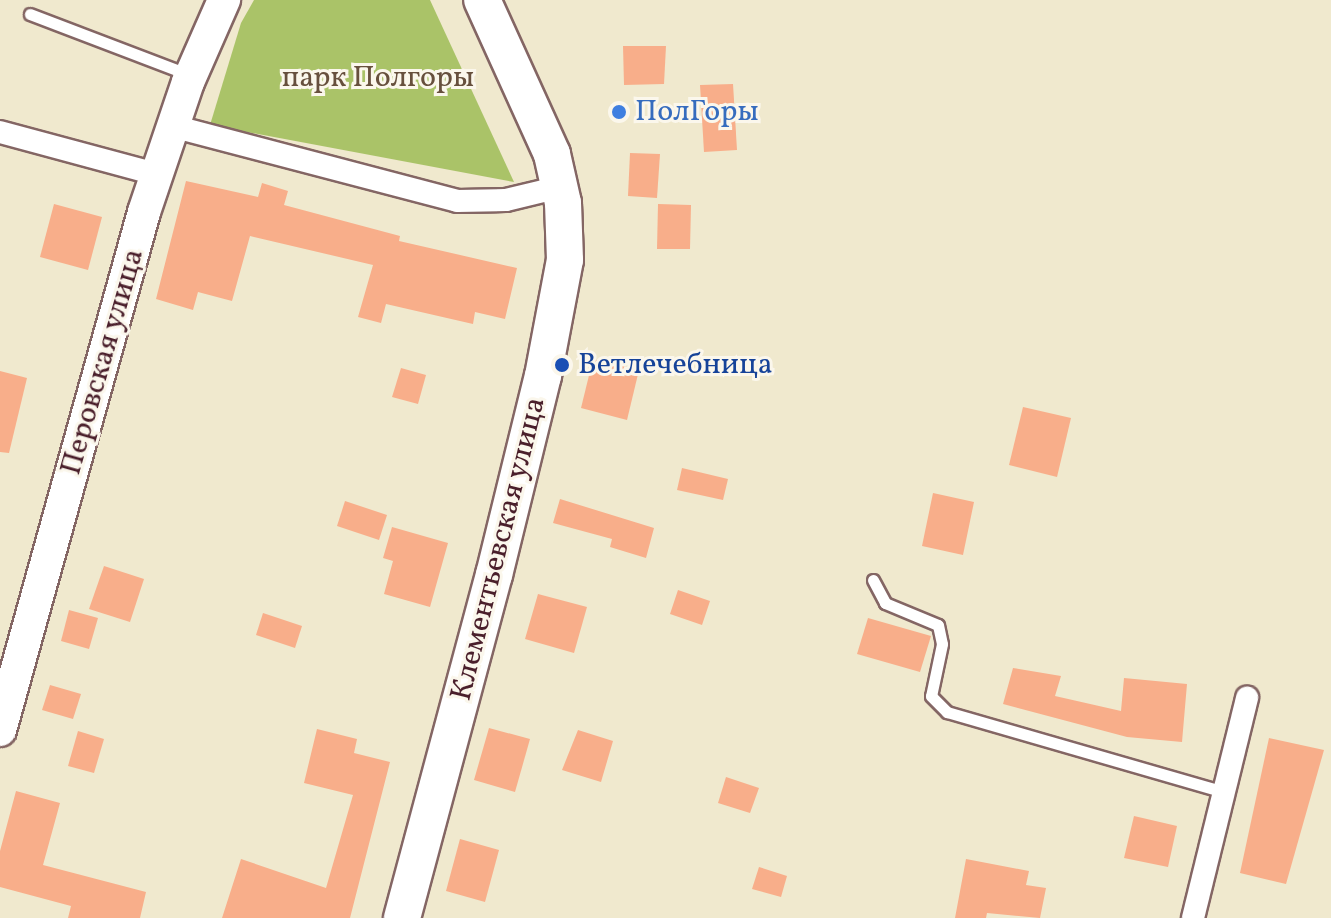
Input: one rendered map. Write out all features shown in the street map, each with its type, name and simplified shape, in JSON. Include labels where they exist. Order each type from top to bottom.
[{"type":"main road","name":"Перовская улица","points":[[0,730],[156,174],[191,76],[224,0]]},
{"type":"main road","name":"Клементьевская улица","points":[[402,918],[543,376],[565,260],[560,187],[533,105],[482,0]]},
{"type":"street","points":[[172,126],[457,201],[506,200],[560,187]]},
{"type":"street","points":[[0,132],[156,174]]},
{"type":"street","points":[[1193,918],[1247,698]]},
{"type":"lane","points":[[30,14],[191,76]]},
{"type":"lane","points":[[873,580],[885,603],[938,625],[942,644],[931,696],[947,712],[1224,792]]},
{"type":"green space","name":"парк Полгоры","points":[[254,0],[430,0],[514,182],[210,125],[241,23]]},
{"type":"building","points":[[623,46],[666,46],[664,84],[624,85]]},
{"type":"building","points":[[733,84],[737,150],[704,152],[700,85]]},
{"type":"building","points":[[630,153],[660,154],[657,198],[628,196]]},
{"type":"building","points":[[186,181],[258,197],[262,183],[288,191],[284,205],[400,236],[399,241],[517,268],[505,319],[475,312],[473,324],[386,304],[381,323],[358,317],[373,265],[250,236],[232,301],[198,292],[193,310],[156,299]]},
{"type":"building","points":[[54,204],[102,217],[88,270],[40,257]]},
{"type":"building","points":[[658,204],[691,205],[690,249],[657,249]]},
{"type":"building","points":[[593,359],[639,370],[627,420],[581,408]]},
{"type":"building","points":[[401,368],[426,375],[418,404],[392,397]]},
{"type":"building","points":[[0,371],[27,378],[9,453],[0,452]]},
{"type":"building","points":[[1023,407],[1071,418],[1057,477],[1009,465]]},
{"type":"building","points":[[682,468],[728,479],[723,500],[677,490]]},
{"type":"building","points":[[933,493],[974,502],[963,555],[922,546]]},
{"type":"building","points":[[560,499],[654,528],[646,558],[610,547],[612,539],[553,523]]},
{"type":"building","points":[[345,501],[387,515],[379,540],[337,526]]},
{"type":"building","points":[[392,527],[448,543],[430,607],[384,594],[393,561],[383,558]]},
{"type":"building","points":[[104,566],[144,579],[130,622],[89,609]]},
{"type":"building","points":[[678,590],[710,601],[702,625],[670,614]]},
{"type":"building","points":[[538,594],[587,607],[574,653],[525,639]]},
{"type":"building","points":[[69,610],[98,618],[89,649],[61,641]]},
{"type":"building","points":[[263,613],[302,626],[295,648],[256,635]]},
{"type":"building","points":[[868,618],[931,636],[920,672],[857,654]]},
{"type":"building","points":[[1013,668],[1061,676],[1055,696],[1121,711],[1124,678],[1187,684],[1182,742],[1127,737],[1003,704]]},
{"type":"building","points":[[50,685],[81,694],[73,719],[42,710]]},
{"type":"building","points":[[489,728],[530,739],[515,792],[474,780]]},
{"type":"building","points":[[317,729],[357,739],[354,753],[390,762],[350,918],[222,918],[241,859],[326,888],[353,795],[304,783]]},
{"type":"building","points":[[578,730],[613,741],[601,782],[562,770]]},
{"type":"building","points":[[78,731],[104,739],[94,773],[68,766]]},
{"type":"building","points":[[1269,738],[1324,750],[1286,884],[1240,873]]},
{"type":"building","points":[[726,777],[759,788],[750,813],[718,803]]},
{"type":"building","points":[[16,791],[60,803],[43,865],[146,892],[140,918],[68,918],[71,906],[0,887],[0,851]]},
{"type":"building","points":[[1134,816],[1177,826],[1168,867],[1124,858]]},
{"type":"building","points":[[460,839],[499,850],[485,902],[446,891]]},
{"type":"building","points":[[966,859],[1029,871],[1026,885],[1046,888],[1040,918],[987,913],[986,918],[955,918]]},
{"type":"building","points":[[759,867],[787,876],[781,897],[752,889]]},
{"type":"place","name":"ПолГоры","points":[[619,112]]},
{"type":"place","name":"Ветлечебница","points":[[562,365]]}]
